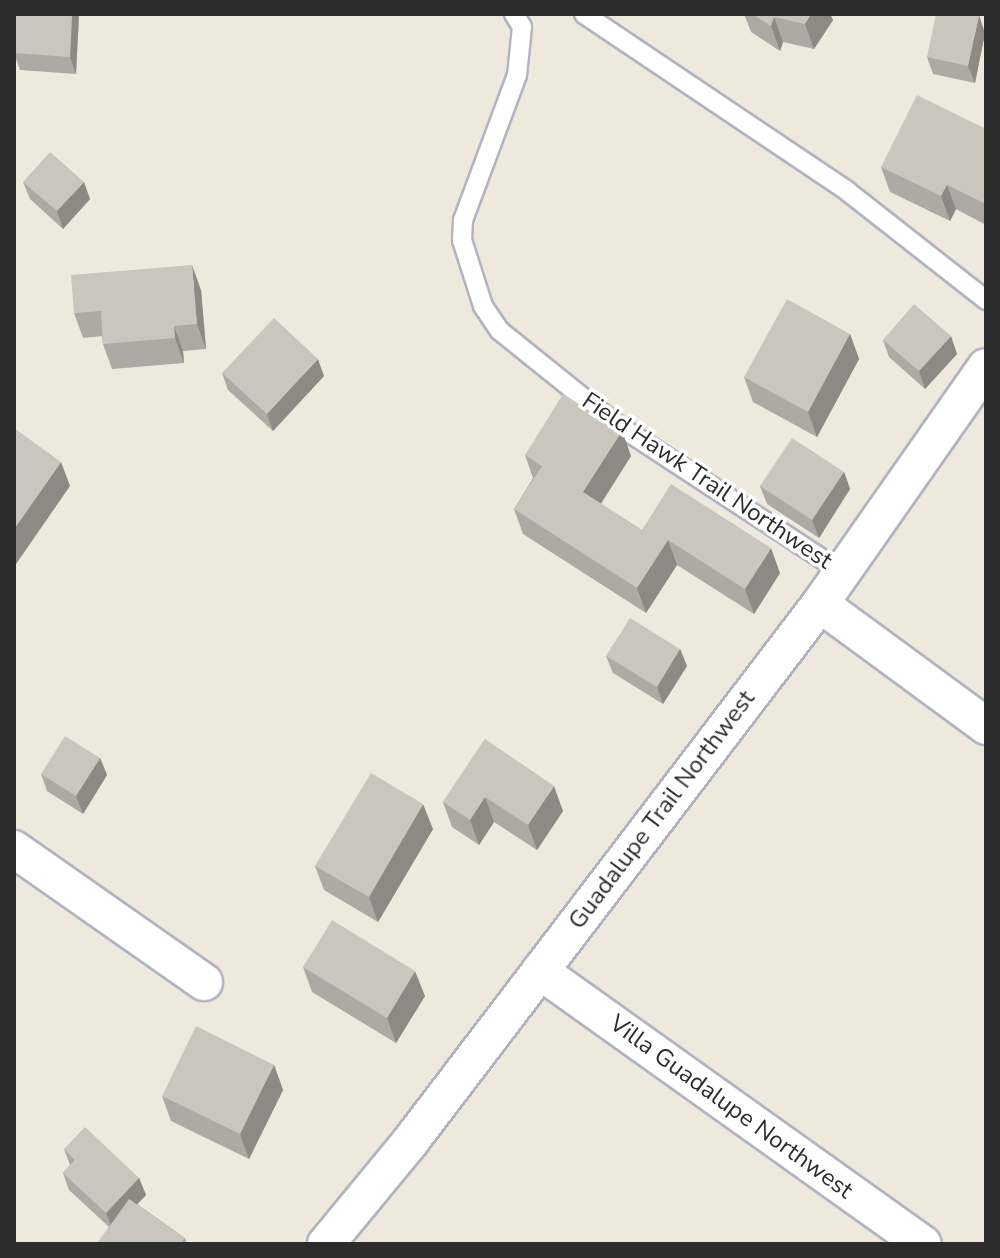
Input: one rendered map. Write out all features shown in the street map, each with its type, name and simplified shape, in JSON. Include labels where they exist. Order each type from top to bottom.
[{"type":"street","name":"Guadalupe Trail Northwest","points":[[326,1244],[540,971],[820,604],[986,367]]},
{"type":"street","points":[[820,604],[986,726]]},
{"type":"street","points":[[14,849],[204,982]]},
{"type":"street","name":"Villa Guadalupe Northwest","points":[[540,971],[923,1244]]},
{"type":"lane","name":"Field Hawk Trail Northwest","points":[[514,14],[522,27],[517,75],[463,220],[462,240],[483,306],[500,331],[613,422],[842,572]]},
{"type":"lane","points":[[584,14],[847,191],[986,300]]},
{"type":"building","points":[[16,14],[72,14],[70,57],[14,53]]},
{"type":"building","points":[[752,14],[811,14],[805,24],[774,17],[771,26]]},
{"type":"building","points":[[936,14],[979,15],[968,66],[927,57]]},
{"type":"building","points":[[917,95],[986,129],[986,204],[947,185],[941,196],[881,167]]},
{"type":"building","points":[[50,152],[84,182],[57,211],[23,182]]},
{"type":"building","points":[[192,265],[197,324],[174,326],[175,338],[103,344],[101,311],[74,313],[71,275]]},
{"type":"building","points":[[787,299],[850,334],[808,412],[744,377]]},
{"type":"building","points":[[914,304],[951,336],[919,371],[883,340]]},
{"type":"building","points":[[274,318],[318,359],[267,414],[222,373]]},
{"type":"building","points":[[563,394],[622,431],[583,492],[642,530],[671,484],[771,548],[745,589],[668,540],[637,588],[514,509],[542,466],[525,455]]},
{"type":"building","points":[[14,428],[61,462],[14,529]]},
{"type":"building","points":[[792,438],[844,472],[812,520],[760,486]]},
{"type":"building","points":[[630,618],[680,649],[657,687],[606,656]]},
{"type":"building","points":[[65,736],[100,758],[76,796],[41,774]]},
{"type":"building","points":[[485,739],[554,786],[528,825],[485,797],[470,820],[443,802]]},
{"type":"building","points":[[371,773],[423,804],[369,897],[315,866]]},
{"type":"building","points":[[332,920],[415,971],[387,1018],[303,967]]},
{"type":"building","points":[[196,1026],[274,1065],[240,1134],[162,1096]]},
{"type":"building","points":[[85,1127],[139,1178],[106,1213],[63,1173],[75,1160],[64,1149]]},
{"type":"building","points":[[129,1199],[185,1238],[180,1244],[97,1244]]}]
